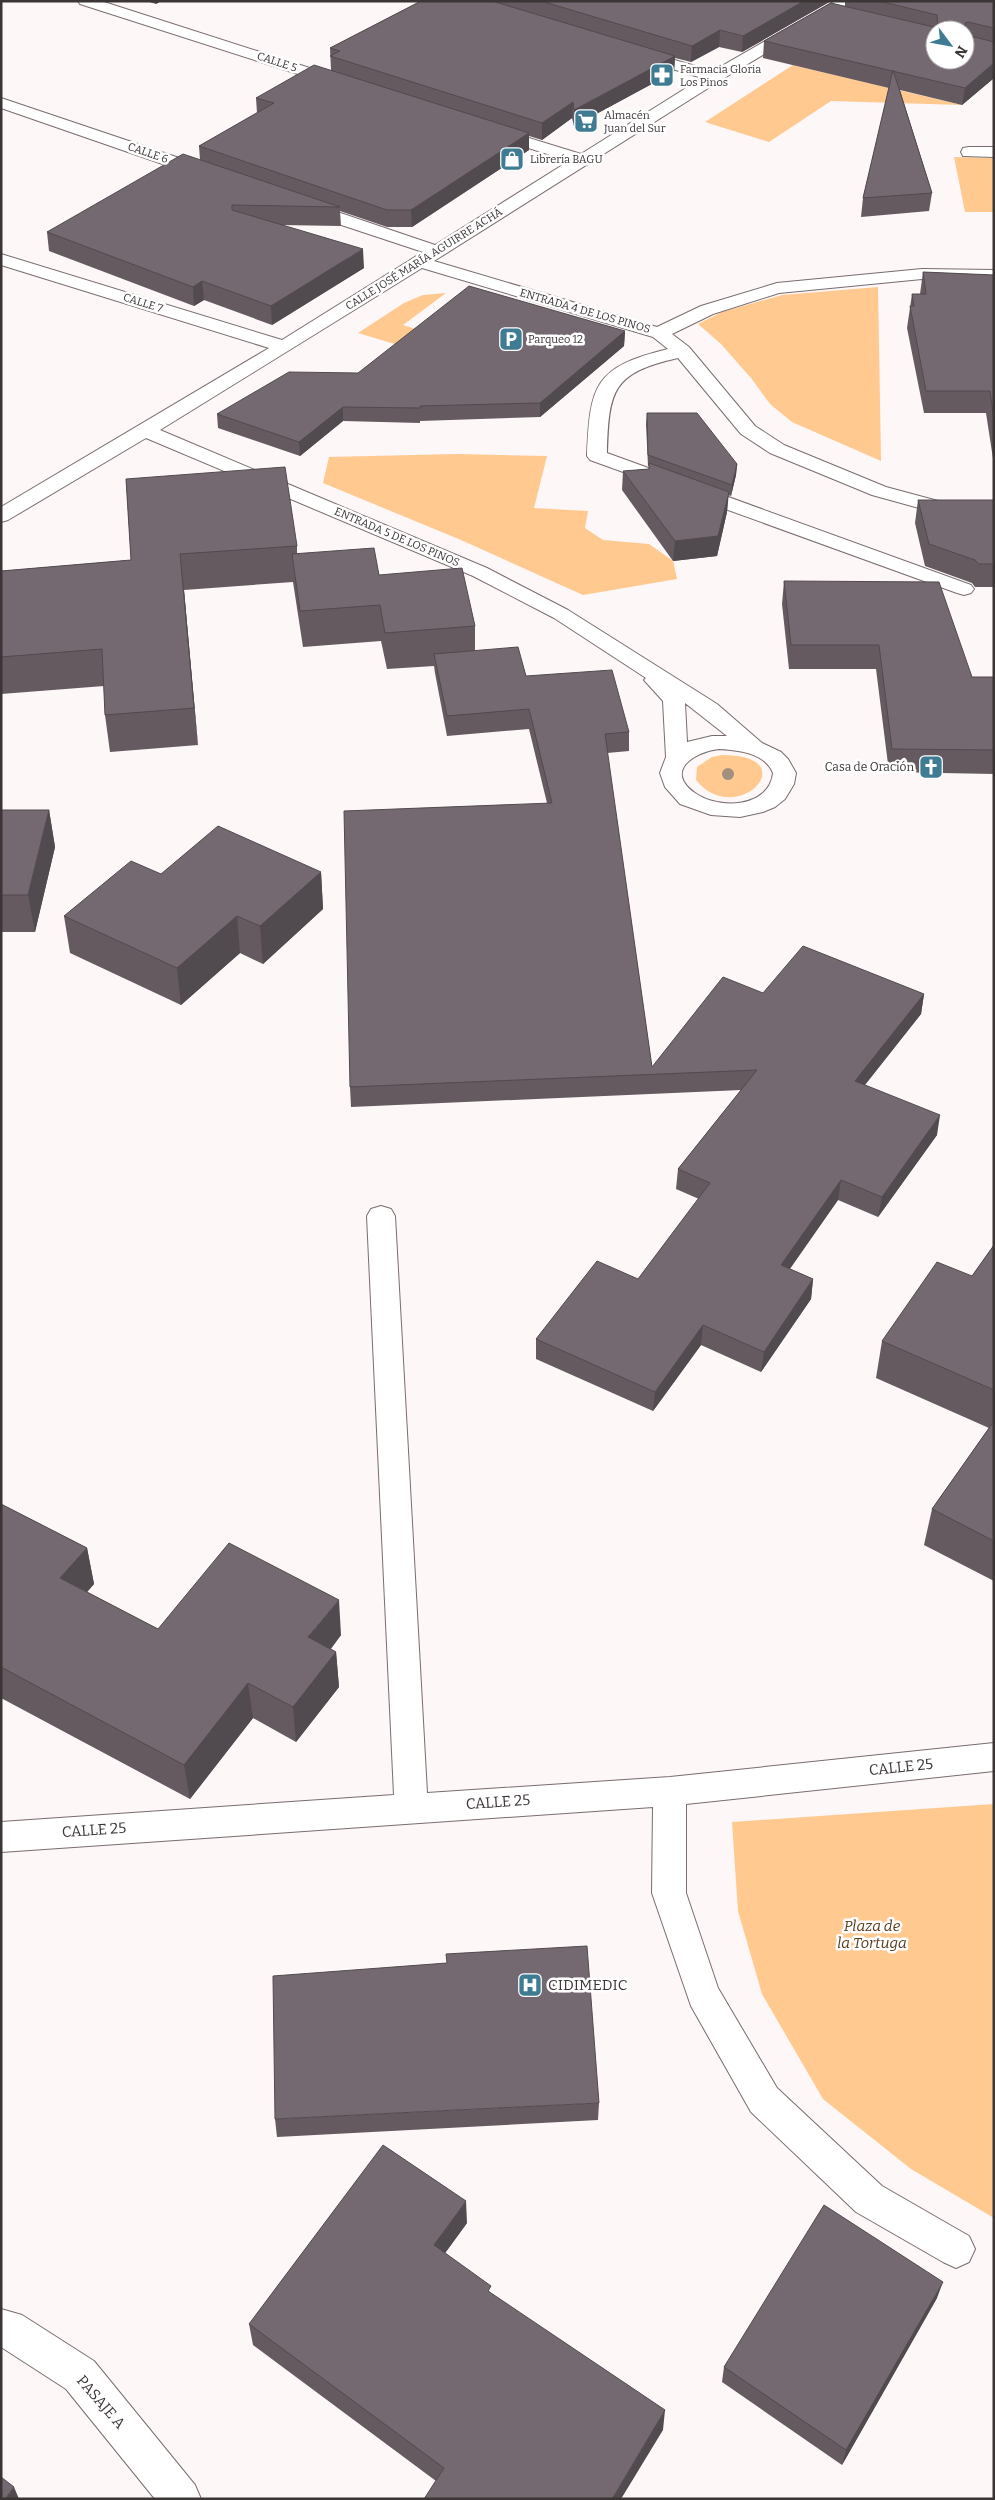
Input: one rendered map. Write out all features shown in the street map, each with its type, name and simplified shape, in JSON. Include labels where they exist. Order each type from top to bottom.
[{"type":"street","name":"CALLE 5","points":[[85,1],[350,86]]},
{"type":"street","name":"CALLE JOSÉ MARÍA AGUIRRE ACHÁ","points":[[1,516],[284,347],[715,77],[839,7]]},
{"type":"street","points":[[628,51],[715,77]]},
{"type":"street","name":"CALLE 6","points":[[1,103],[224,179]]},
{"type":"street","points":[[483,128],[583,160]]},
{"type":"street","points":[[968,152],[994,152]]},
{"type":"street","points":[[289,201],[437,251]]},
{"type":"street","name":"CALLE 7","points":[[1,259],[284,347]]},
{"type":"street","name":"ENTRADA 4 DE LOS PINOS","points":[[420,262],[660,333],[682,350],[748,430],[777,449],[879,490],[937,507],[994,512]]},
{"type":"street","points":[[660,333],[706,310],[777,288],[922,274],[994,275]]},
{"type":"street","points":[[682,350],[637,362],[615,376],[601,402],[596,456],[964,589]]},
{"type":"street","name":"ENTRADA 5 DE LOS PINOS","points":[[146,431],[480,572],[561,614],[709,708],[753,746]]},
{"type":"street","name":"ENTRADA 5 DE LOS PINOS","points":[[639,663],[674,700],[678,758]]},
{"type":"street","name":"ENTRADA 5 DE LOS PINOS","points":[[719,742],[737,742],[753,746],[767,753],[778,762],[783,773],[784,783],[778,794],[765,803],[749,809],[710,808],[692,802],[679,792],[672,781],[671,769],[678,758],[688,750],[719,742]]},
{"type":"street","points":[[382,1216],[411,1808]]},
{"type":"street","name":"CALLE 25","points":[[1,1836],[670,1790],[994,1757]]},
{"type":"street","points":[[670,1790],[669,1893],[703,1995],[764,2100],[869,2199],[956,2249]]},
{"type":"street","name":"PASAJE A","points":[[1,2328],[8,2329],[80,2375],[181,2499]]},
{"type":"green space","points":[[793,65],[962,105],[831,101],[769,142],[705,122]]},
{"type":"green space","points":[[954,157],[994,158],[994,212],[965,212]]},
{"type":"green space","points":[[878,287],[881,461],[792,422],[770,404],[751,378],[721,344],[698,324],[722,312],[782,295]]},
{"type":"green space","points":[[446,293],[403,325],[428,333],[408,348],[358,333],[404,303],[423,295]]},
{"type":"green space","points":[[457,454],[547,456],[534,508],[588,511],[585,528],[603,540],[649,544],[673,561],[677,579],[583,595],[461,540],[323,483],[329,457]]},
{"type":"green space","points":[[722,755],[747,758],[760,766],[762,776],[756,786],[744,794],[729,797],[712,793],[696,780],[697,767],[712,757]]},
{"type":"green space","name":"Plaza de la Tortuga","points":[[994,1804],[994,2218],[911,2169],[823,2099],[762,1994],[738,1911],[732,1822]]},
{"type":"building","points":[[421,1],[492,1],[675,56],[574,110],[573,102],[542,123],[330,56],[340,51],[330,48]]},
{"type":"building","points":[[541,1],[804,1],[743,36],[720,30],[692,46]]},
{"type":"building","points":[[879,1],[994,1],[994,28],[975,24],[975,20],[937,20],[937,15]]},
{"type":"building","points":[[831,3],[925,25],[925,70],[975,70],[975,37],[994,42],[994,63],[965,88],[764,41]]},
{"type":"building","points":[[314,65],[529,133],[411,210],[387,210],[199,146],[274,103],[256,98]]},
{"type":"building","points":[[893,70],[932,193],[863,198]]},
{"type":"building","points":[[183,154],[340,207],[232,205],[232,210],[363,249],[271,306],[202,281],[193,287],[47,232]]},
{"type":"building","points":[[923,272],[994,275],[994,419],[990,391],[926,391],[910,306],[914,306],[912,294],[926,294]]},
{"type":"building","points":[[469,286],[625,331],[540,403],[420,406],[420,408],[343,407],[299,442],[217,414],[289,372],[358,373]]},
{"type":"building","points":[[647,413],[697,413],[737,464],[732,485],[648,455]]},
{"type":"building","points":[[649,463],[729,492],[718,536],[675,541],[623,471],[649,469]]},
{"type":"building","points":[[285,467],[297,546],[180,554],[194,708],[105,715],[102,649],[1,657],[1,571],[131,560],[126,479]]},
{"type":"building","points":[[918,500],[994,500],[994,564],[979,564],[975,560],[929,544]]},
{"type":"building","points":[[374,548],[379,575],[462,568],[475,626],[385,633],[380,605],[300,611],[292,554]]},
{"type":"building","points":[[784,581],[939,582],[972,677],[994,677],[994,750],[892,749],[879,645],[791,645]]},
{"type":"building","points":[[518,647],[526,676],[612,670],[629,732],[605,734],[652,1067],[723,977],[763,993],[803,946],[924,994],[855,1081],[940,1115],[882,1197],[841,1180],[781,1265],[813,1279],[764,1352],[703,1325],[655,1392],[536,1339],[597,1261],[638,1279],[710,1183],[678,1169],[757,1070],[350,1087],[344,811],[552,803],[529,709],[447,716],[434,654]]},
{"type":"building","points":[[1,810],[49,810],[28,895],[1,895]]},
{"type":"building","points":[[218,826],[321,872],[260,926],[237,916],[177,968],[64,916],[131,861],[161,874]]},
{"type":"building","points":[[994,1245],[994,1390],[882,1341],[937,1262],[972,1276]]},
{"type":"building","points":[[994,1421],[994,1541],[932,1509]]},
{"type":"building","points":[[1,1504],[87,1548],[60,1578],[158,1629],[229,1543],[339,1600],[308,1637],[336,1652],[293,1707],[248,1683],[184,1765],[1,1667]]},
{"type":"building","points":[[587,1946],[599,2103],[275,2119],[273,1976],[447,1963],[446,1954]]},
{"type":"building","points":[[383,2145],[466,2201],[434,2245],[491,2286],[488,2291],[665,2410],[612,2499],[424,2499],[444,2468],[249,2324]]},
{"type":"building","points":[[824,2205],[943,2282],[846,2450],[724,2367]]},
{"type":"building","points":[[1,2477],[14,2487],[5,2499],[1,2499]]},
{"type":"place","name":"Farmacia Gloria Los Pinos","points":[[662,75]]},
{"type":"place","name":"Almacén Juan del Sur","points":[[586,121]]},
{"type":"place","name":"Librería BAGU","points":[[512,159]]},
{"type":"place","name":"Parqueo 12","points":[[511,339]]},
{"type":"place","name":"Casa de Oración","points":[[931,767]]},
{"type":"place","name":"CIDIMEDIC","points":[[530,1985]]}]
